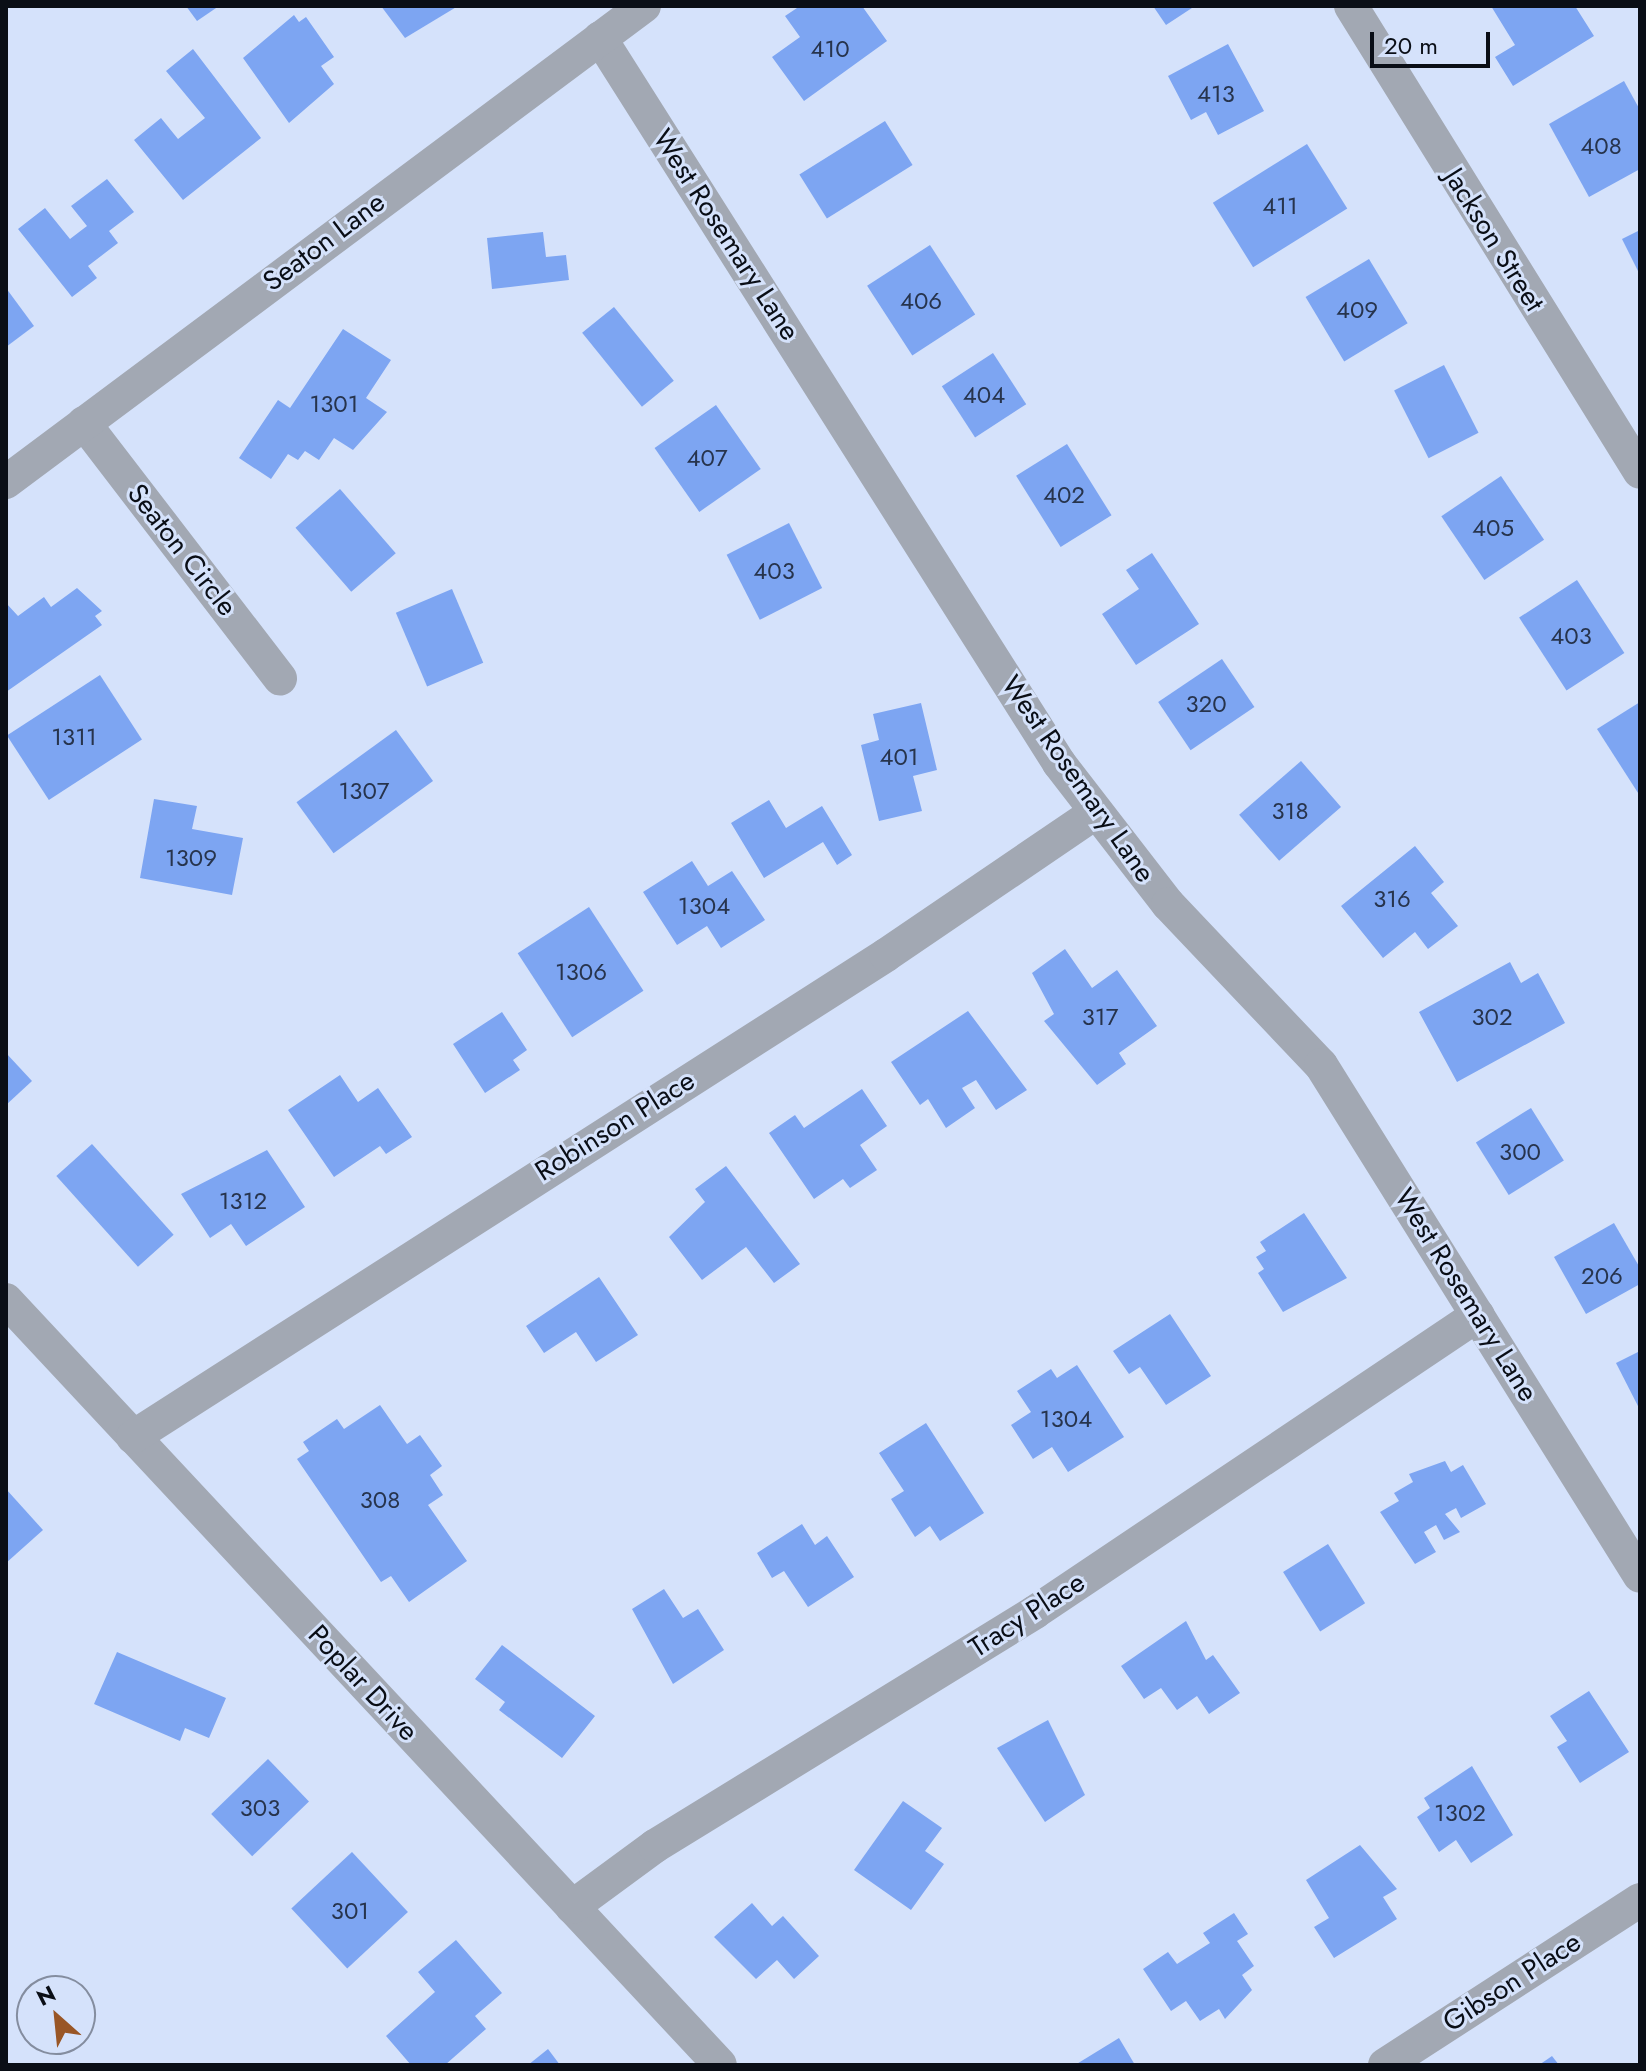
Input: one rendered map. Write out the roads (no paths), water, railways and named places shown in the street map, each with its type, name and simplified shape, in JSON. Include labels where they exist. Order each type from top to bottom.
[{"type":"street","name":"Seaton Lane","points":[[6,482],[644,6]]},
{"type":"street","name":"Jackson Street","points":[[1351,6],[1640,472]]},
{"type":"street","name":"West Rosemary Lane","points":[[600,38],[1095,813],[1168,904],[1321,1065],[1640,1576]]},
{"type":"street","name":"Seaton Circle","points":[[84,423],[280,678]]},
{"type":"street","name":"Robinson Place","points":[[133,1437],[886,955],[1095,813]]},
{"type":"street","name":"Poplar Drive","points":[[6,1300],[720,2065]]},
{"type":"street","name":"Tracy Place","points":[[572,1907],[655,1846],[1048,1603],[1478,1315]]},
{"type":"street","name":"Gibson Place","points":[[1385,2065],[1640,1900]]}]
